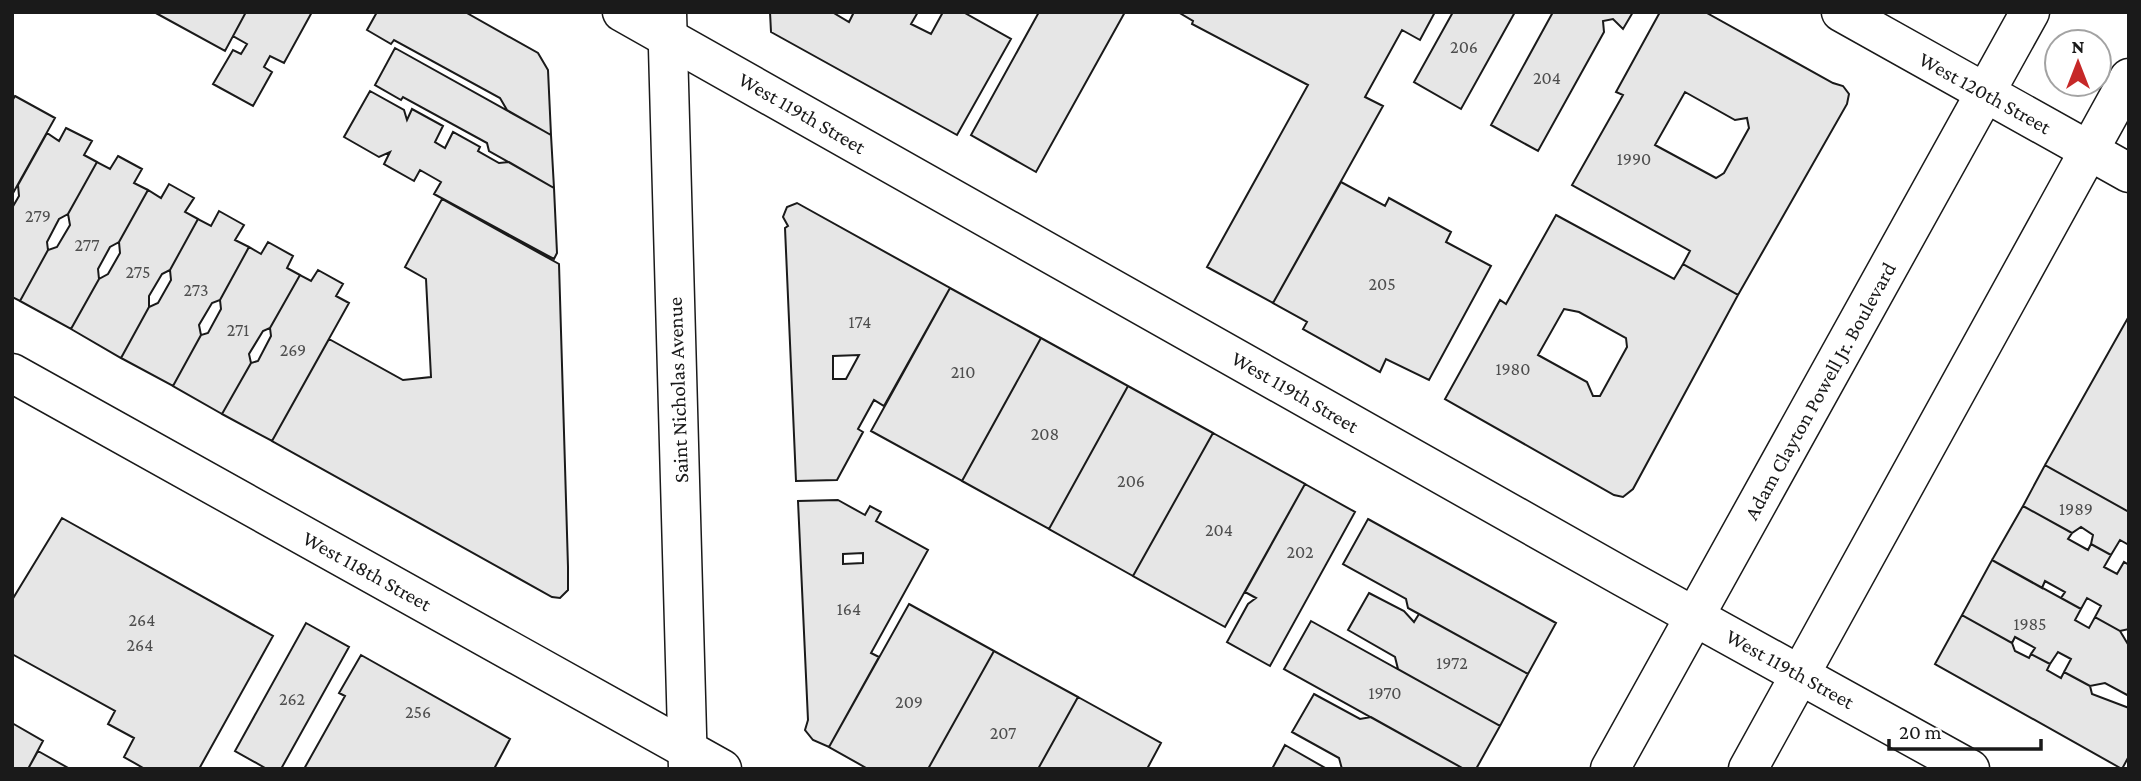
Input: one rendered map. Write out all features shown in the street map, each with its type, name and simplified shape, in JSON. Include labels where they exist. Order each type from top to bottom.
[{"type":"street","name":"West 119th Street","points":[[622,12],[668,25],[1694,617],[1970,769]]},
{"type":"street","name":"West 120th Street","points":[[1841,12],[2129,173]]},
{"type":"street","name":"Adam Clayton Powell Jr. Boulevard","points":[[1610,769],[2030,12]]},
{"type":"street","name":"Saint Nicholas Avenue","points":[[668,25],[688,759]]},
{"type":"street","points":[[1748,769],[2129,78]]},
{"type":"street","name":"West 118th Street","points":[[12,373],[688,759],[722,769]]},
{"type":"building","points":[[154,12],[246,12],[225,51]]},
{"type":"building","points":[[246,12],[312,12],[284,63],[270,56],[264,67],[272,72],[253,106],[213,84],[233,50],[241,54],[247,44],[233,36]]},
{"type":"building","points":[[377,12],[465,12],[538,53],[548,70],[551,135],[507,110],[500,98],[394,40],[391,44],[367,30]]},
{"type":"building","points":[[770,12],[832,12],[849,22],[854,12],[918,12],[911,24],[931,34],[943,12],[963,12],[1011,39],[957,135],[771,32]]},
{"type":"building","points":[[1039,12],[1125,12],[1036,172],[971,135]]},
{"type":"building","points":[[1178,12],[1435,12],[1420,40],[1402,30],[1365,97],[1383,106],[1273,303],[1207,267],[1308,85],[1192,24],[1193,21]]},
{"type":"building","points":[[1453,12],[1515,12],[1461,109],[1414,82]]},
{"type":"building","points":[[1553,12],[1633,12],[1623,29],[1613,19],[1603,21],[1604,32],[1538,151],[1491,125]]},
{"type":"building","points":[[1660,12],[1705,12],[1843,86],[1849,94],[1847,104],[1738,295],[1683,264],[1690,251],[1572,185],[1623,95],[1616,92]],"holes":[[[1685,92],[1735,120],[1747,118],[1749,128],[1724,173],[1716,178],[1655,145]]]},
{"type":"building","points":[[395,48],[551,135],[554,188],[489,151],[487,143],[403,97],[401,100],[375,85]]},
{"type":"building","points":[[370,91],[404,110],[407,120],[412,109],[443,126],[435,142],[445,148],[453,132],[480,147],[478,151],[499,163],[509,162],[554,188],[557,253],[554,259],[434,194],[441,182],[420,170],[414,181],[384,164],[390,152],[379,157],[344,137]]},
{"type":"building","points":[[15,96],[55,118],[12,195],[12,101]]},
{"type":"building","points":[[66,128],[92,141],[84,155],[97,162],[68,214],[59,219],[47,242],[48,250],[20,301],[12,297],[12,208],[19,196],[18,185],[47,133],[59,141]]},
{"type":"building","points":[[118,156],[142,169],[134,183],[148,190],[119,242],[110,247],[98,269],[99,279],[71,329],[20,301],[48,250],[57,247],[70,225],[68,214],[97,162],[110,169]]},
{"type":"building","points":[[1341,182],[1385,206],[1389,198],[1451,232],[1446,242],[1491,266],[1429,380],[1386,359],[1380,372],[1303,329],[1307,322],[1273,303]]},
{"type":"building","points":[[169,184],[194,198],[185,212],[198,219],[170,270],[162,274],[149,296],[149,307],[121,358],[71,329],[99,279],[108,274],[120,253],[119,242],[148,190],[161,198]]},
{"type":"building","points":[[442,199],[559,264],[568,567],[568,590],[560,598],[552,597],[272,441],[329,339],[403,380],[431,377],[426,279],[405,267]]},
{"type":"building","points":[[797,203],[950,288],[884,406],[874,400],[858,429],[863,432],[837,480],[796,481],[785,228],[788,226],[783,217],[787,207]],"holes":[[[859,355],[846,379],[833,379],[833,356]]]},
{"type":"building","points":[[219,211],[244,225],[235,240],[249,247],[220,300],[212,303],[199,325],[201,335],[173,386],[121,358],[149,307],[158,303],[171,280],[170,270],[198,219],[211,226]]},
{"type":"building","points":[[1556,215],[1674,279],[1683,264],[1738,295],[1633,489],[1623,497],[1614,495],[1445,399],[1500,300],[1506,304]],"holes":[[[1564,309],[1579,312],[1626,338],[1627,347],[1600,396],[1593,396],[1587,382],[1538,355]]]},
{"type":"building","points":[[268,242],[293,256],[287,268],[300,275],[270,328],[263,331],[249,354],[251,363],[222,414],[173,386],[201,335],[208,333],[221,309],[220,300],[249,247],[261,254]]},
{"type":"building","points":[[318,270],[343,284],[336,296],[349,303],[272,441],[222,414],[251,363],[258,361],[271,336],[270,328],[300,275],[311,281]]},
{"type":"building","points":[[950,288],[1041,338],[962,481],[871,431]]},
{"type":"building","points":[[2129,316],[2129,512],[2045,465]]},
{"type":"building","points":[[1041,338],[1128,386],[1049,529],[962,481]]},
{"type":"building","points":[[1128,386],[1213,433],[1133,576],[1049,529]]},
{"type":"building","points":[[1213,433],[1305,484],[1225,627],[1133,576]]},
{"type":"building","points":[[2045,465],[2129,512],[2129,545],[2120,540],[2111,555],[2091,544],[2093,535],[2081,527],[2072,533],[2023,506]]},
{"type":"building","points":[[1305,484],[1355,512],[1270,666],[1227,642],[1248,604],[1256,598],[1245,592]]},
{"type":"building","points":[[838,500],[865,515],[870,506],[881,512],[876,521],[928,550],[871,653],[879,657],[829,747],[813,740],[805,730],[808,720],[798,501]],"holes":[[[863,553],[863,563],[843,564],[843,554]]]},
{"type":"building","points":[[2023,506],[2072,533],[2068,539],[2088,550],[2091,544],[2111,555],[2104,567],[2117,574],[2124,562],[2129,565],[2129,629],[2120,631],[2095,617],[2101,606],[2087,598],[2081,609],[2061,598],[2065,592],[2045,581],[2042,588],[1992,560]]},
{"type":"building","points":[[62,518],[273,636],[199,769],[145,769],[124,757],[134,738],[108,724],[115,711],[12,654],[12,600]]},
{"type":"building","points":[[1368,519],[1556,623],[1528,674],[1408,608],[1406,599],[1343,564]]},
{"type":"building","points":[[1992,560],[2081,609],[2075,620],[2089,628],[2095,617],[2120,631],[2129,646],[2129,696],[2105,683],[2090,686],[2064,672],[2071,659],[2058,652],[2050,664],[2031,654],[2035,648],[2015,637],[2012,643],[1962,615]]},
{"type":"building","points":[[1369,593],[1404,611],[1414,622],[1419,614],[1528,674],[1500,726],[1398,669],[1395,657],[1348,630]]},
{"type":"building","points":[[909,604],[994,651],[928,769],[868,769],[829,747]]},
{"type":"building","points":[[1962,615],[2012,643],[2015,651],[2029,658],[2031,654],[2050,664],[2047,670],[2061,678],[2064,672],[2090,686],[2092,694],[2129,708],[2129,756],[2122,769],[1935,664]]},
{"type":"building","points":[[1311,621],[1500,726],[1476,769],[1464,769],[1284,669]]},
{"type":"building","points":[[306,623],[349,647],[281,769],[267,769],[235,751]]},
{"type":"building","points":[[994,651],[1078,697],[1038,769],[928,769]]},
{"type":"building","points":[[361,655],[510,739],[494,769],[304,769],[345,696],[339,693]]},
{"type":"building","points":[[1314,694],[1360,719],[1371,717],[1464,769],[1342,769],[1339,758],[1292,732]]},
{"type":"building","points":[[1078,697],[1161,743],[1147,769],[1038,769]]},
{"type":"building","points":[[12,723],[43,741],[28,769],[12,769]]},
{"type":"building","points":[[1285,745],[1327,769],[1272,769]]},
{"type":"building","points":[[38,751],[70,769],[28,769]]}]
